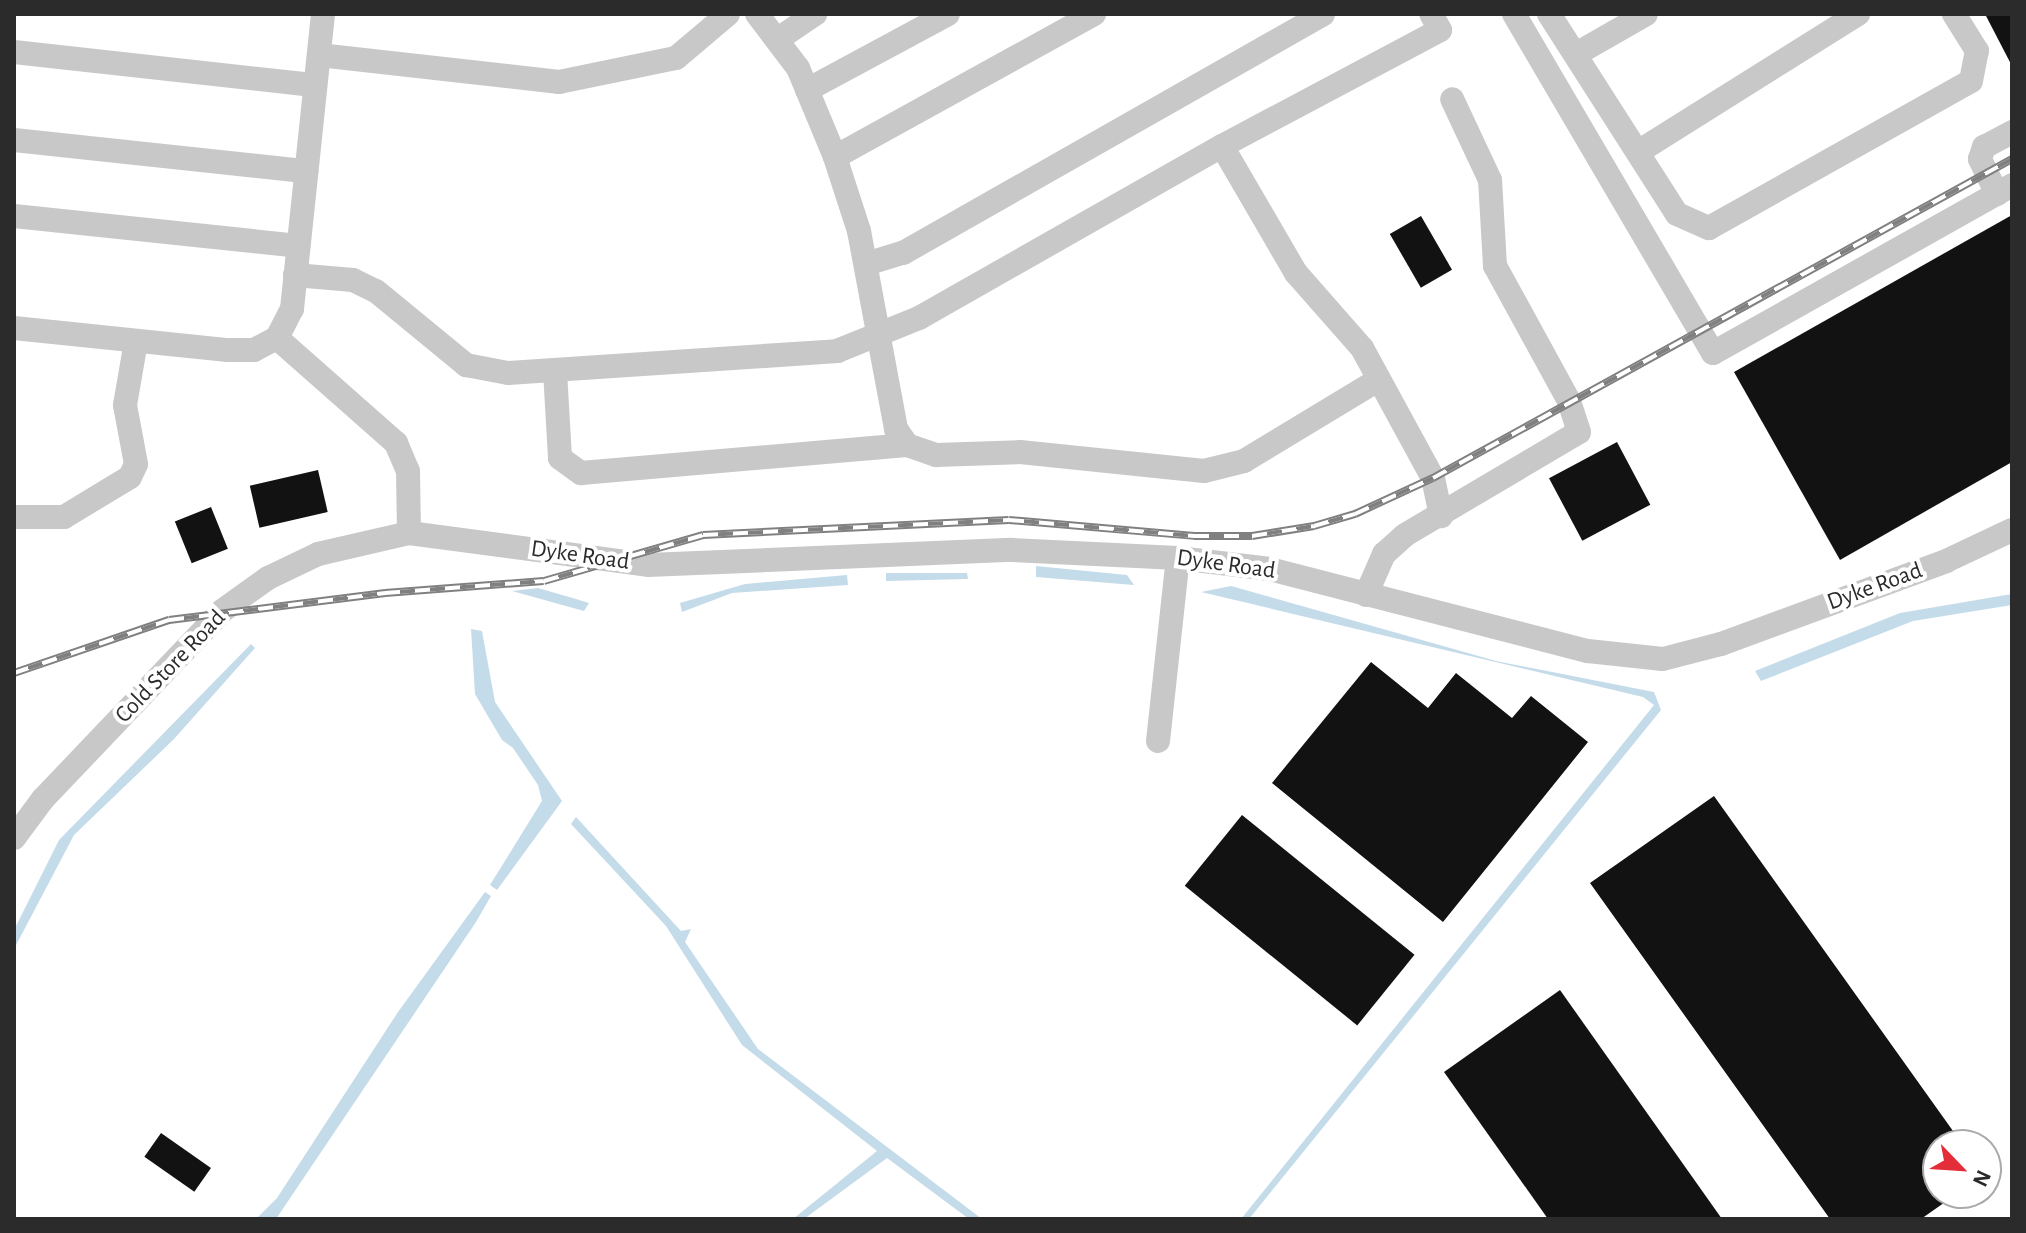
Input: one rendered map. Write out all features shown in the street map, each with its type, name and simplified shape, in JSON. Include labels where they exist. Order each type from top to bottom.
[{"type":"street","points":[[14,328],[228,350],[254,350],[277,338],[292,309],[323,14]]},
{"type":"street","points":[[319,55],[559,82],[676,58],[728,14]]},
{"type":"street","points":[[757,14],[778,39],[807,90],[835,157],[866,264],[896,429],[907,445]]},
{"type":"street","points":[[778,39],[815,14]]},
{"type":"street","points":[[807,90],[948,14]]},
{"type":"street","points":[[835,157],[1094,14]]},
{"type":"street","points":[[866,264],[903,253],[1323,14]]},
{"type":"street","points":[[295,275],[353,280],[376,291],[466,365],[508,373],[837,351],[880,337],[1222,146],[1440,30],[1431,14]]},
{"type":"street","points":[[1514,14],[1713,353],[2005,190],[1980,159],[1984,147],[2012,132]]},
{"type":"street","points":[[1549,14],[1578,53],[1677,214],[1709,228],[1971,81],[1977,51],[1954,14]]},
{"type":"street","points":[[1578,53],[1646,14]]},
{"type":"street","points":[[1638,152],[1858,14]]},
{"type":"street","points":[[14,52],[315,85]]},
{"type":"street","points":[[1366,595],[1384,554],[1405,535],[1575,437],[1580,425],[1495,266],[1490,180],[1452,99]]},
{"type":"street","points":[[14,140],[306,171]]},
{"type":"street","points":[[1222,146],[1296,273],[1362,348],[1433,478],[1441,516]]},
{"type":"street","points":[[14,216],[298,246]]},
{"type":"street","points":[[277,338],[396,443],[408,471],[409,533]]},
{"type":"street","points":[[14,517],[64,517],[130,477],[136,464],[125,405],[136,341]]},
{"type":"street","points":[[555,371],[560,458],[581,473],[856,454],[907,445],[936,455],[1020,452],[1204,471],[1244,461],[1378,380]]},
{"type":"street","name":"Dyke Road","points":[[409,533],[648,565],[1037,549],[1178,558],[1270,569],[1588,651],[1663,659],[1777,623],[1946,561],[2012,530]]},
{"type":"street","name":"Cold Store Road","points":[[14,838],[43,799],[222,611],[268,578],[318,554],[409,533]]},
{"type":"street","points":[[1158,741],[1178,558]]},
{"type":"water","points":[[1036,566],[1127,575],[1134,585],[1036,577]]},
{"type":"water","points":[[886,573],[967,573],[968,579],[886,581]]},
{"type":"water","points":[[847,575],[848,585],[732,593],[682,612],[680,603],[745,584]]},
{"type":"water","points":[[1231,586],[1496,661],[1654,692],[1661,710],[1249,1219],[1241,1219],[1654,705],[1643,697],[1201,592]]},
{"type":"water","points":[[538,588],[589,603],[584,611],[512,591]]},
{"type":"water","points":[[2012,594],[2012,605],[1913,621],[1761,681],[1755,671],[1900,613]]},
{"type":"water","points":[[471,629],[482,631],[495,702],[562,801],[497,890],[490,885],[542,801],[538,785],[513,748],[502,740],[475,694]]},
{"type":"water","points":[[251,644],[255,648],[174,739],[74,835],[14,949],[14,930],[59,840]]},
{"type":"water","points":[[576,817],[681,931],[691,929],[685,942],[758,1049],[982,1219],[969,1219],[887,1158],[804,1219],[793,1219],[877,1151],[742,1045],[666,926],[571,824]]},
{"type":"water","points":[[485,892],[491,896],[476,922],[276,1219],[256,1219],[277,1198],[398,1012]]},
{"type":"building","points":[[1985,14],[2012,14],[2012,66]]},
{"type":"building","points":[[2012,215],[2012,462],[1840,560],[1734,372]]},
{"type":"building","points":[[1421,216],[1452,270],[1421,288],[1390,234]]},
{"type":"building","points":[[1617,442],[1650,505],[1582,541],[1549,478]]},
{"type":"building","points":[[318,470],[328,512],[259,528],[250,486]]},
{"type":"building","points":[[211,507],[228,549],[192,563],[175,522]]},
{"type":"building","points":[[1371,662],[1428,708],[1456,673],[1512,718],[1531,696],[1588,742],[1443,922],[1272,783]]},
{"type":"building","points":[[1714,796],[1952,1129],[1922,1129],[1922,1209],[1935,1209],[1921,1219],[1830,1219],[1590,883]]},
{"type":"building","points":[[1242,815],[1415,955],[1357,1025],[1185,886]]},
{"type":"building","points":[[1560,990],[1722,1219],[1548,1219],[1444,1072]]},
{"type":"building","points":[[161,1133],[211,1168],[194,1192],[144,1157]]},
{"type":"railway","points":[[14,673],[169,620],[385,593],[544,581],[703,535],[1009,520],[1194,536],[1252,536],[1314,526],[1355,514],[1433,478],[2012,159]]}]
